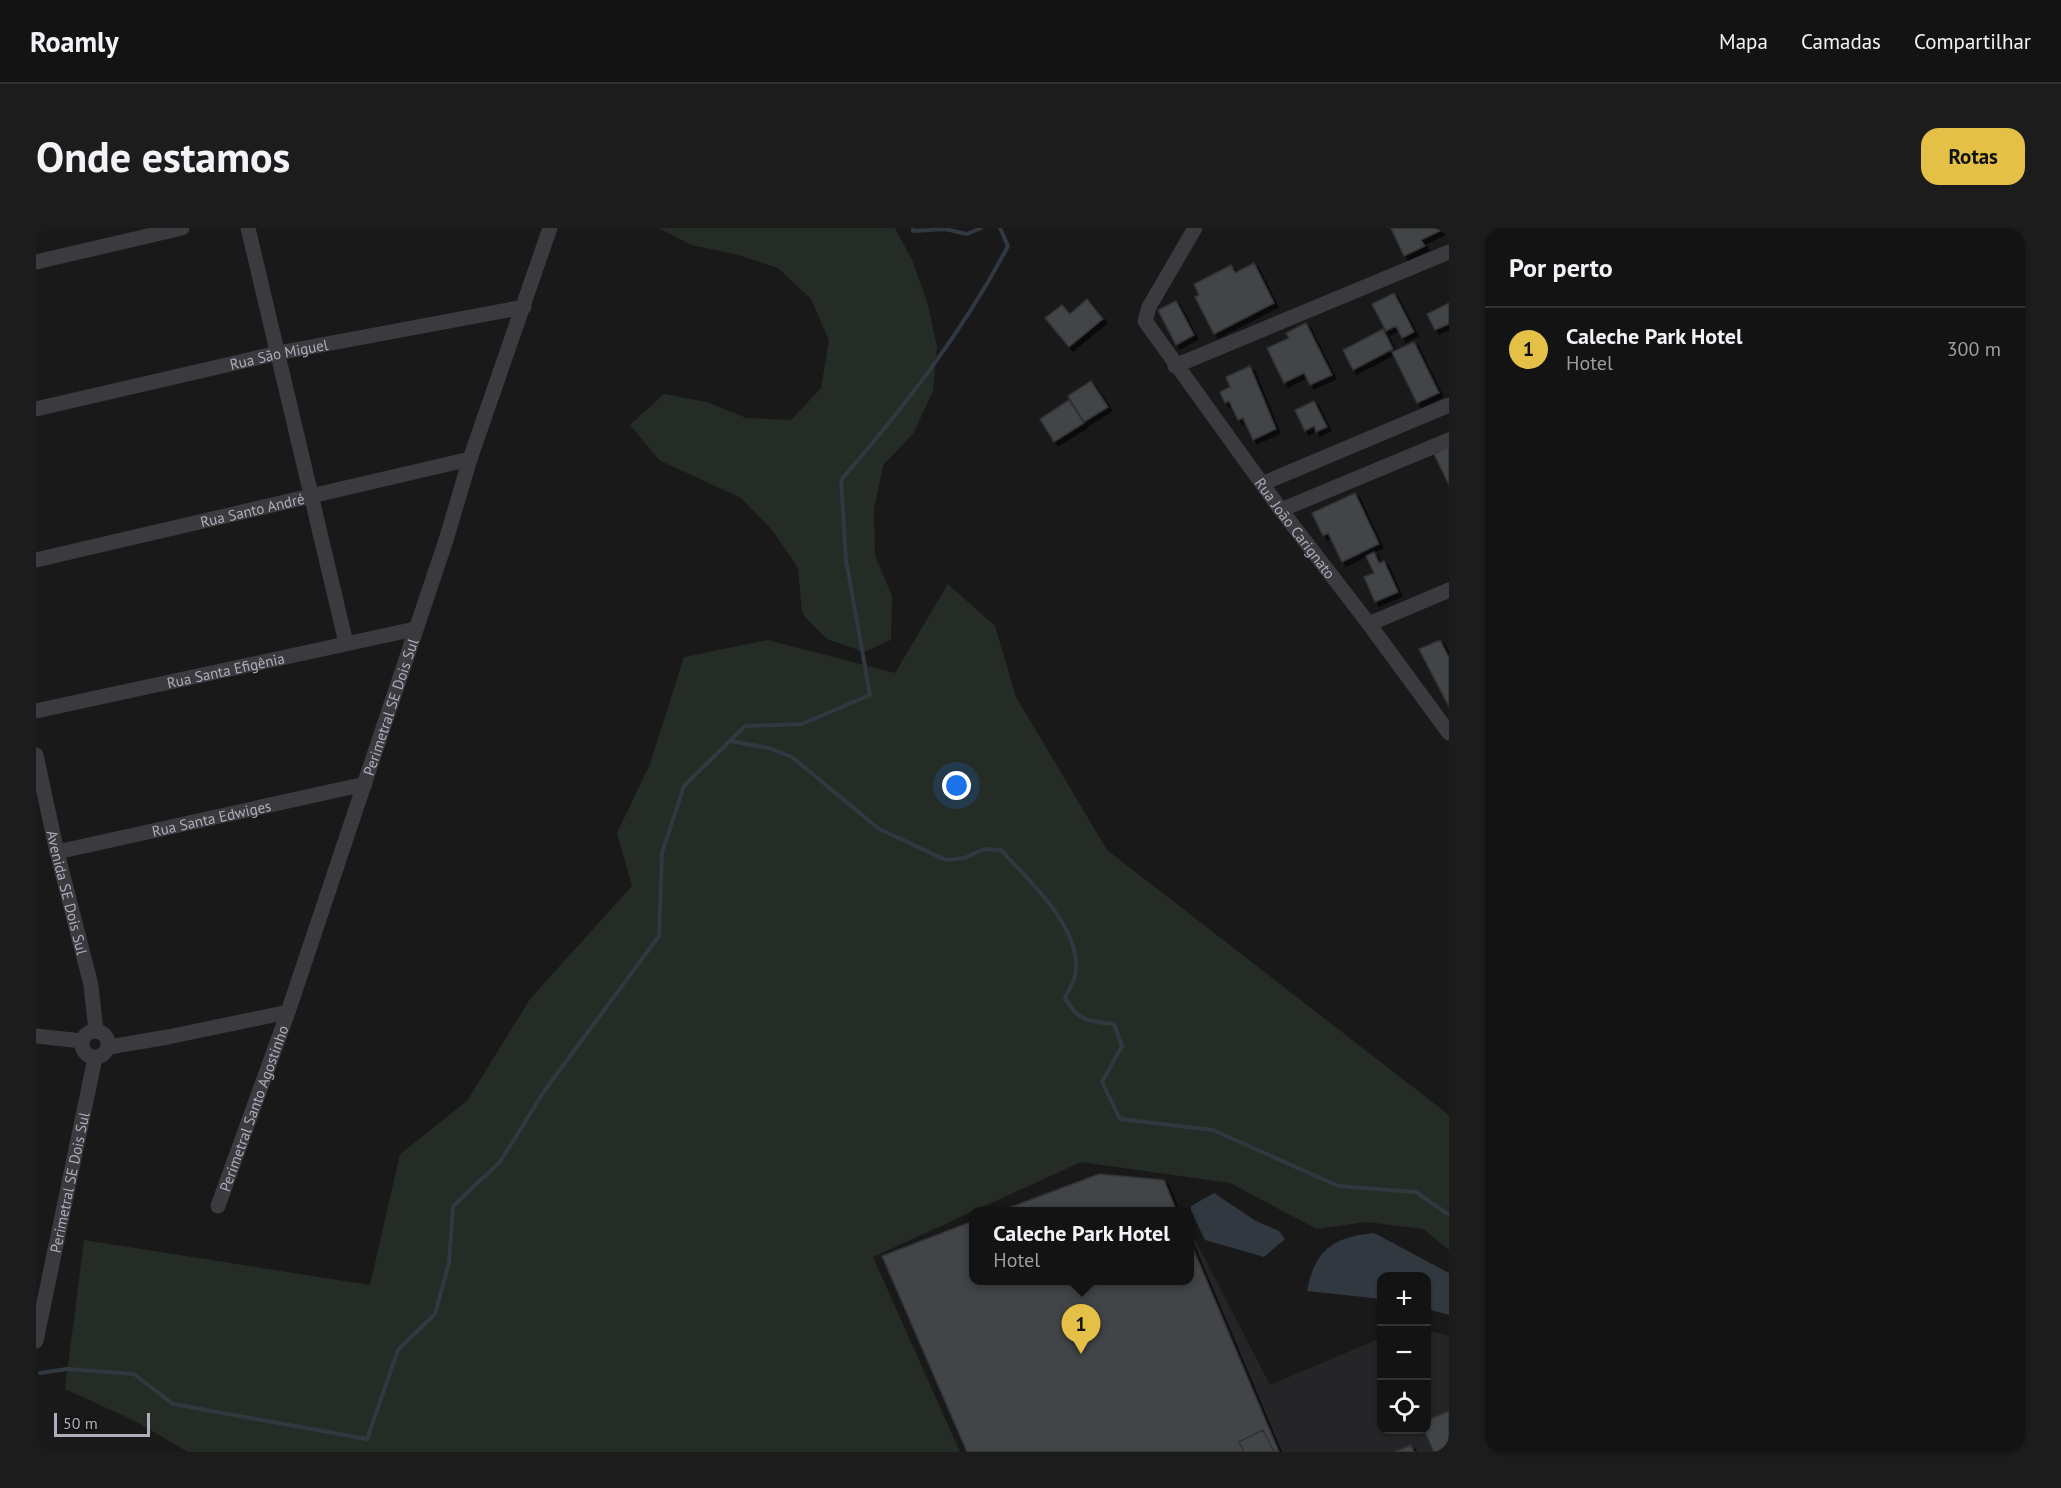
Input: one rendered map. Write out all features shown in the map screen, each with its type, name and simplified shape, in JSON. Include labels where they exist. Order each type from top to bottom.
[{"type":"street","points":[[36,262],[182,228]]},
{"type":"street","points":[[248,228],[346,643]]},
{"type":"street","name":"Perimetral SE Dois Sul","points":[[288,1012],[446,540],[470,459],[550,228]]},
{"type":"street","name":"Rua João Carignato","points":[[1195,228],[1149,307],[1145,321],[1175,366],[1264,483],[1281,510],[1370,624],[1449,733]]},
{"type":"street","points":[[1175,366],[1449,252]]},
{"type":"street","name":"Rua São Miguel","points":[[36,409],[278,353],[524,307]]},
{"type":"street","points":[[1264,483],[1449,405]]},
{"type":"street","points":[[1281,510],[1449,440]]},
{"type":"street","name":"Rua Santo André","points":[[36,560],[470,459]]},
{"type":"street","points":[[1370,624],[1449,590]]},
{"type":"street","name":"Rua Santa Efigênia","points":[[36,711],[415,628]]},
{"type":"street","name":"Avenida SE Dois Sul","points":[[36,755],[39,785],[91,985],[96,1031]]},
{"type":"street","name":"Rua Santa Edwiges","points":[[57,852],[365,784]]},
{"type":"street","points":[[109,1047],[288,1012]]},
{"type":"street","name":"Perimetral Santo Agostinho","points":[[218,1206],[288,1012]]},
{"type":"street","points":[[96,1031],[107,1038],[109,1047],[104,1055],[95,1058],[83,1051],[82,1041],[87,1034],[96,1031]]},
{"type":"street","points":[[36,1036],[82,1041]]},
{"type":"street","name":"Perimetral SE Dois Sul","points":[[36,1341],[95,1058]]},
{"type":"shaded area","points":[[659,228],[895,228],[913,262],[928,305],[937,347],[933,391],[913,434],[883,465],[874,509],[875,556],[892,596],[891,640],[864,652],[827,639],[802,612],[798,568],[773,531],[741,498],[659,460],[630,425],[664,394],[707,402],[746,418],[791,420],[821,388],[829,340],[811,299],[778,268],[735,254],[691,245]]},
{"type":"shaded area","points":[[948,584],[995,626],[1016,697],[1107,850],[1449,1115],[1449,1250],[1423,1229],[1366,1222],[1317,1229],[1230,1183],[1081,1162],[982,1207],[969,1207],[969,1213],[873,1257],[960,1452],[188,1452],[135,1421],[65,1389],[84,1240],[370,1285],[400,1154],[467,1101],[530,999],[632,886],[617,833],[650,764],[684,657],[768,640],[895,673]]},
{"type":"shaded area","points":[[1214,1193],[1256,1221],[1279,1231],[1285,1239],[1264,1257],[1205,1240],[1194,1217],[1194,1207],[1191,1206]]},
{"type":"shaded area","points":[[969,1223],[969,1285],[1194,1285],[1194,1238],[1270,1385],[1377,1340],[1377,1434],[1431,1434],[1431,1331],[1449,1336],[1449,1452],[967,1452],[882,1256]]},
{"type":"shaded area","points":[[1374,1233],[1449,1273],[1449,1315],[1431,1310],[1431,1272],[1377,1272],[1377,1299],[1307,1291],[1315,1265],[1321,1255],[1337,1242]]},
{"type":"building","points":[[1391,228],[1446,228],[1421,240],[1425,246],[1404,256]]},
{"type":"building","points":[[1254,263],[1274,303],[1214,334],[1195,297],[1199,295],[1194,284],[1231,265],[1235,273]]},
{"type":"building","points":[[1394,293],[1414,332],[1402,338],[1396,326],[1386,331],[1372,304]]},
{"type":"building","points":[[1087,299],[1103,319],[1069,347],[1045,318],[1062,305],[1070,314]]},
{"type":"building","points":[[1176,301],[1194,335],[1176,345],[1158,310]]},
{"type":"building","points":[[1449,303],[1449,324],[1435,330],[1427,314]]},
{"type":"building","points":[[1306,323],[1332,375],[1310,385],[1304,373],[1284,383],[1267,348],[1289,338],[1286,333]]},
{"type":"building","points":[[1383,329],[1393,349],[1353,370],[1343,350]]},
{"type":"building","points":[[1414,342],[1439,393],[1417,403],[1392,352]]},
{"type":"building","points":[[1250,366],[1276,429],[1253,440],[1243,418],[1238,420],[1229,401],[1225,403],[1220,392],[1230,387],[1226,377]]},
{"type":"building","points":[[1091,381],[1108,407],[1084,422],[1068,396]]},
{"type":"building","points":[[1069,400],[1084,423],[1054,442],[1040,419]]},
{"type":"building","points":[[1314,401],[1327,427],[1316,432],[1314,426],[1305,431],[1295,410]]},
{"type":"building","points":[[1448,446],[1449,449],[1449,485],[1434,454]]},
{"type":"building","points":[[1355,493],[1379,544],[1342,562],[1328,533],[1323,536],[1312,513]]},
{"type":"building","points":[[1374,552],[1379,563],[1384,561],[1398,592],[1375,602],[1364,577],[1374,573],[1366,556]]},
{"type":"building","points":[[1440,640],[1449,658],[1449,707],[1419,649]]},
{"type":"building","points":[[1099,1174],[1164,1180],[1175,1207],[1011,1207]]},
{"type":"building","points":[[969,1223],[969,1285],[1194,1285],[1194,1251],[1279,1452],[967,1452],[882,1256]]},
{"type":"building","points":[[1449,1411],[1449,1452],[1434,1452],[1426,1434],[1431,1434],[1431,1419]]},
{"type":"building","points":[[1263,1430],[1274,1452],[1244,1452],[1239,1442]]},
{"type":"building","points":[[1411,1445],[1414,1452],[1394,1452]]},
{"type":"waterway","points":[[913,228],[913,231],[945,229],[967,234],[981,228]]},
{"type":"waterway","points":[[40,1373],[67,1369],[134,1374],[173,1404],[367,1439],[398,1350],[435,1314],[449,1263],[453,1206],[500,1162],[545,1090],[659,936],[662,853],[684,786],[745,726],[802,724],[870,695],[846,560],[841,480],[910,397],[972,309],[1008,246],[1000,228]]},
{"type":"waterway","points":[[730,741],[769,748],[792,757],[879,829],[946,860],[965,858],[984,849],[1001,850],[1052,907],[1071,941],[1076,958],[1075,976],[1065,998],[1070,1006],[1085,1019],[1114,1024],[1122,1046],[1102,1082],[1120,1119],[1213,1130],[1338,1186],[1416,1192],[1449,1215]]},
{"type":"place","name":"Caleche Park Hotel","points":[[1081,1354]]}]
